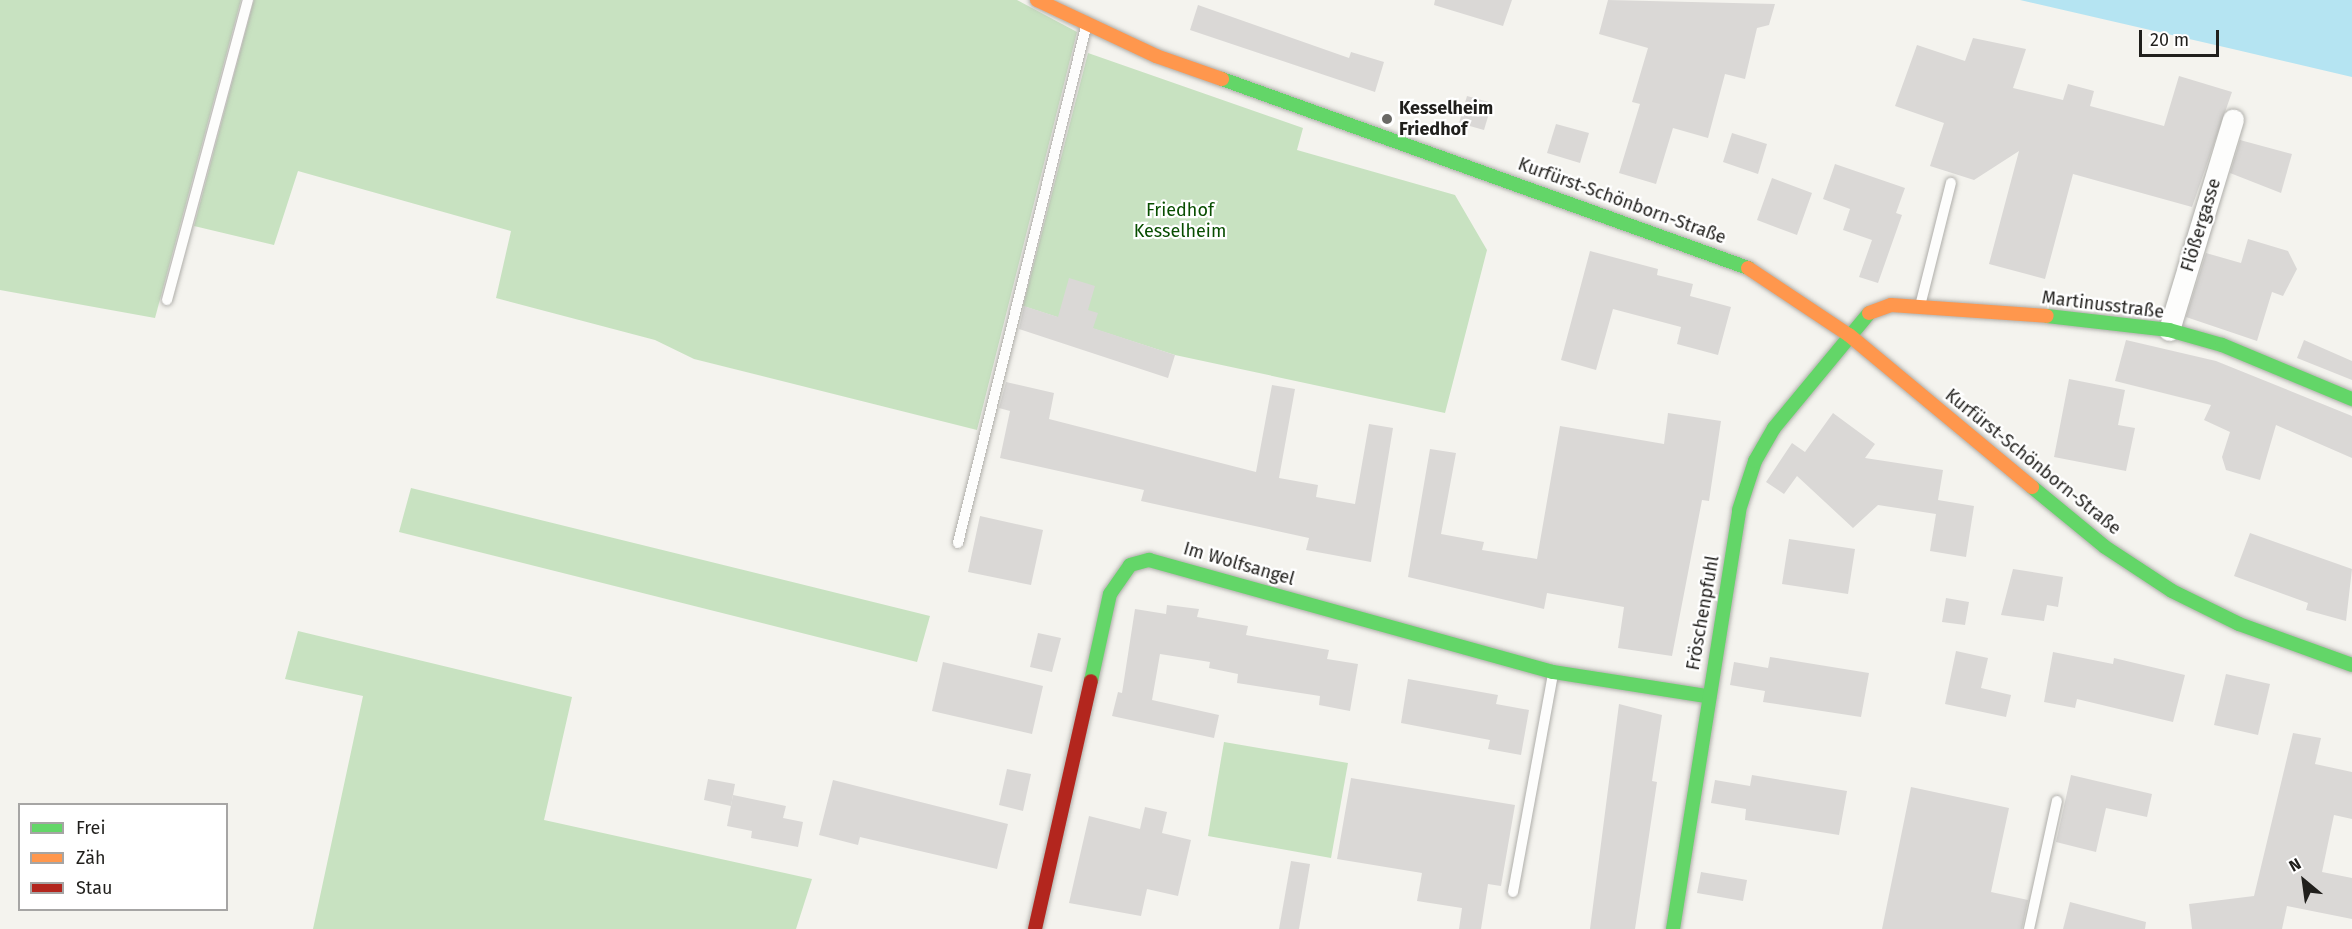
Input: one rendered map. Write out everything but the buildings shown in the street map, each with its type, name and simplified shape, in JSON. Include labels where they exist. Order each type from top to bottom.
[{"type":"street","name":"Kurfürst-Schönborn-Straße","points":[[1037,0],[1086,27],[1245,88],[1671,234],[1739,262],[1849,335],[2105,547],[2163,585],[2239,624],[2352,665]]},
{"type":"street","name":"Flößergasse","points":[[2169,330],[2233,119]]},
{"type":"street","name":"Martinusstraße","points":[[1849,335],[1871,311],[1891,304],[2113,320],[2169,330],[2222,345],[2352,399]]},
{"type":"street","name":"Fröschenpfuhl","points":[[1673,929],[1707,696],[1739,510],[1755,461],[1774,428],[1849,335]]},
{"type":"street","name":"Im Wolfsangel","points":[[1035,929],[1110,594],[1130,565],[1149,560],[1170,563],[1553,672],[1707,696]]},
{"type":"lane","points":[[167,300],[248,0]]},
{"type":"lane","points":[[958,543],[1086,27]]},
{"type":"lane","points":[[1920,306],[1951,183]]},
{"type":"lane","points":[[1513,892],[1553,672]]},
{"type":"lane","points":[[2029,929],[2057,801]]},
{"type":"green space","points":[[0,0],[241,0],[155,318],[0,290]]},
{"type":"green space","points":[[254,0],[1017,0],[1077,32],[977,430],[694,359],[655,340],[496,298],[511,231],[298,171],[274,245],[194,226]]},
{"type":"green space","name":"Friedhof Kesselheim","points":[[1088,53],[1303,128],[1297,150],[1455,195],[1487,250],[1445,413],[1175,355],[1023,306]]},
{"type":"green space","points":[[411,488],[930,616],[917,662],[399,532]]},
{"type":"green space","points":[[298,631],[572,697],[544,820],[812,879],[796,929],[313,929],[363,696],[285,679]]},
{"type":"green space","points":[[1224,742],[1348,763],[1331,858],[1208,836]]},
{"type":"water","points":[[2020,0],[2352,0],[2352,77],[2237,50]]},
{"type":"traffic: fast","points":[[1222,79],[1748,268]]},
{"type":"traffic: fast","points":[[1673,929],[1739,510],[1755,461],[1774,428],[1869,313]]},
{"type":"traffic: fast","points":[[2047,316],[2169,330],[2222,345],[2352,399]]},
{"type":"traffic: fast","points":[[2032,487],[2105,547],[2172,591],[2239,624],[2352,665]]},
{"type":"traffic: fast","points":[[1091,681],[1110,594],[1130,565],[1149,560],[1553,672],[1707,696]]},
{"type":"traffic: slow","points":[[1037,0],[1156,56],[1222,79]]},
{"type":"traffic: slow","points":[[1748,268],[1849,335],[2032,487]]},
{"type":"traffic: slow","points":[[1869,313],[1891,305],[2047,316]]},
{"type":"traffic: jam","points":[[1035,929],[1091,681]]},
{"type":"place","name":"Kesselheim Friedhof","points":[[1387,119]]}]
